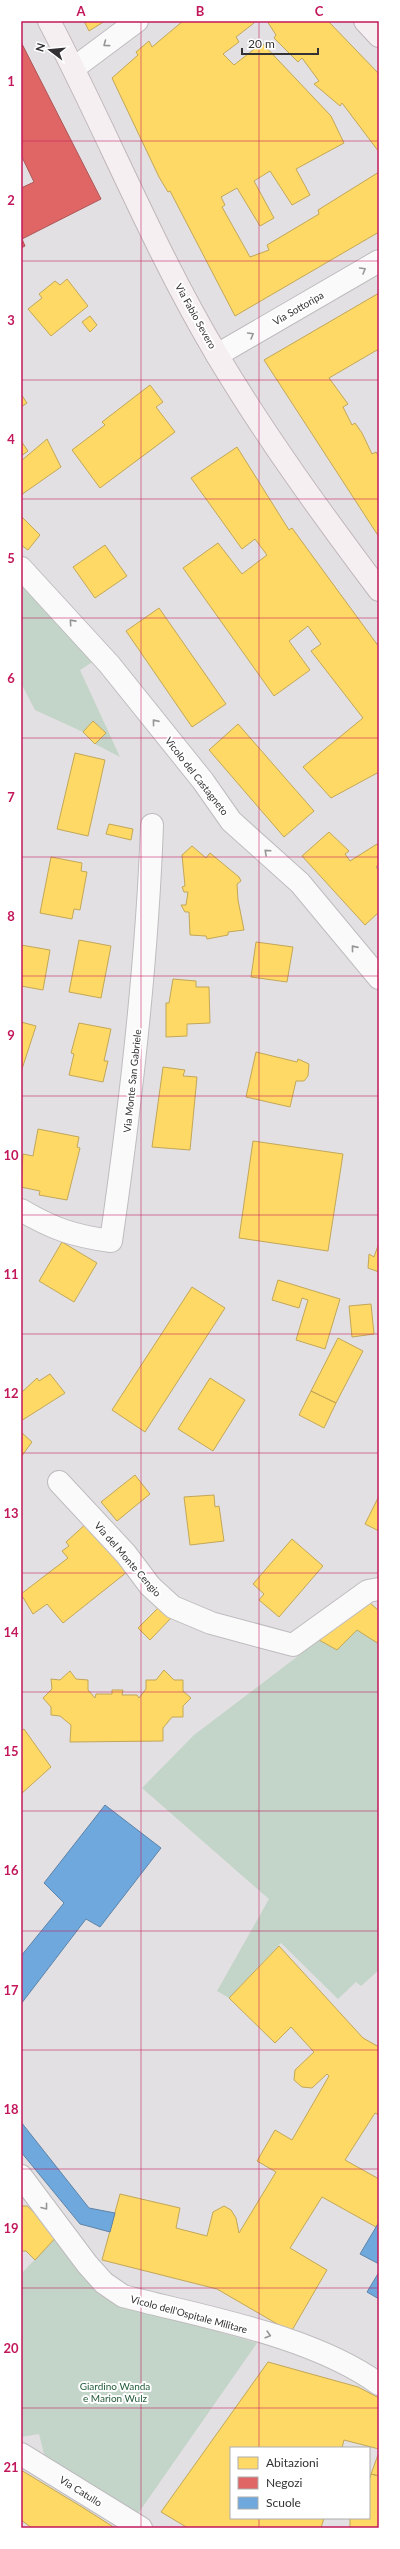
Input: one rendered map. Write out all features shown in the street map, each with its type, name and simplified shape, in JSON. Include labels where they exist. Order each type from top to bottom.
[{"type":"main road","name":"Via Fabio Severo","points":[[49,21],[74,68],[173,273],[217,355],[306,490],[379,590]]},
{"type":"main road","points":[[365,21],[379,36]]},
{"type":"street","points":[[74,68],[137,21]]},
{"type":"street","name":"Via Sottoripa","points":[[217,355],[379,261]]},
{"type":"street","name":"Vicolo del Castagneto","points":[[21,568],[109,664],[203,781],[231,821],[300,883],[379,978]]},
{"type":"street","name":"Via Monte San Gabriele","points":[[21,1210],[40,1222],[76,1237],[111,1241],[127,1130],[143,976],[150,892],[152,825]]},
{"type":"street","name":"Via del Monte Cengio","points":[[59,1482],[126,1554],[150,1586],[173,1607],[211,1624],[293,1645],[368,1591],[379,1590]]},
{"type":"street","name":"Vicolo dell'Ospitale Militare","points":[[21,2176],[87,2264],[104,2283],[123,2296],[276,2337],[334,2358],[363,2372],[379,2384]]},
{"type":"street","name":"Via Catullo","points":[[21,2454],[141,2528]]},
{"type":"green space","points":[[21,583],[97,659],[80,670],[120,757],[95,744],[106,733],[93,721],[83,732],[35,710],[21,683]]},
{"type":"green space","points":[[369,1602],[379,1611],[379,1970],[361,1986],[356,1982],[338,1999],[281,1943],[229,1998],[217,1991],[269,1899],[142,1788],[194,1735]]},
{"type":"green space","name":"Giardino Wanda e Marion Wulz","points":[[59,2234],[126,2305],[257,2343],[137,2515],[45,2458],[39,2434],[21,2437],[21,2274]]},
{"type":"building: Abitazioni","points":[[84,21],[105,21],[89,31]]},
{"type":"building: Abitazioni","points":[[183,21],[253,21],[254,23],[236,37],[239,42],[223,54],[234,65],[262,43],[331,116],[344,143],[296,169],[310,195],[292,205],[270,171],[254,181],[274,218],[260,226],[237,188],[221,197],[225,205],[222,207],[250,257],[269,250],[267,245],[319,214],[318,210],[379,172],[379,232],[235,316],[170,191],[168,192],[159,177],[112,78],[138,55],[136,52],[149,41],[152,47]]},
{"type":"building: Abitazioni","points":[[267,21],[328,21],[379,74],[379,152],[342,103],[340,106],[314,84],[319,81],[302,58],[298,62],[274,38],[276,35]]},
{"type":"building: Abitazioni","points":[[67,279],[88,306],[51,336],[28,309],[42,298],[39,294],[55,281],[60,285]]},
{"type":"building: Abitazioni","points":[[379,293],[379,355],[377,350],[329,378],[348,404],[343,407],[352,425],[355,423],[362,433],[372,454],[376,452],[379,457],[379,537],[264,360]]},
{"type":"building: Abitazioni","points":[[90,316],[97,325],[90,332],[82,322]]},
{"type":"building: Abitazioni","points":[[150,385],[163,402],[156,407],[175,432],[100,488],[72,450],[105,425],[102,422]]},
{"type":"building: Abitazioni","points":[[21,394],[27,403],[21,407]]},
{"type":"building: Abitazioni","points":[[47,439],[61,467],[21,495],[21,461]]},
{"type":"building: Abitazioni","points":[[21,441],[28,451],[21,456]]},
{"type":"building: Abitazioni","points":[[237,447],[289,530],[292,528],[379,647],[379,772],[331,798],[303,767],[363,718],[311,651],[321,644],[308,626],[289,641],[310,670],[274,696],[183,568],[218,543],[242,574],[267,555],[255,539],[242,549],[191,478]]},
{"type":"building: Abitazioni","points":[[21,516],[40,535],[28,550],[21,545]]},
{"type":"building: Abitazioni","points":[[105,545],[127,576],[95,598],[73,567]]},
{"type":"building: Abitazioni","points":[[159,608],[226,704],[192,727],[126,631]]},
{"type":"building: Abitazioni","points":[[93,721],[106,733],[95,744],[83,732]]},
{"type":"building: Abitazioni","points":[[238,724],[314,811],[284,837],[209,750]]},
{"type":"building: Abitazioni","points":[[75,753],[105,760],[88,836],[57,829]]},
{"type":"building: Abitazioni","points":[[109,824],[133,829],[131,840],[106,834]]},
{"type":"building: Abitazioni","points":[[329,832],[349,851],[345,854],[350,861],[377,844],[379,847],[379,864],[376,867],[379,871],[379,912],[365,925],[302,856]]},
{"type":"building: Abitazioni","points":[[192,846],[206,858],[210,853],[239,877],[241,881],[237,884],[238,900],[244,930],[228,932],[228,935],[207,939],[206,936],[190,935],[189,912],[185,912],[181,905],[186,905],[188,892],[184,892],[182,887],[185,886],[182,855]]},
{"type":"building: Abitazioni","points":[[51,857],[82,863],[81,871],[87,872],[80,910],[74,909],[72,919],[40,913]]},
{"type":"building: Abitazioni","points":[[79,940],[111,946],[101,998],[69,992]]},
{"type":"building: Abitazioni","points":[[256,942],[293,947],[287,982],[251,977]]},
{"type":"building: Abitazioni","points":[[21,945],[50,950],[43,990],[21,986]]},
{"type":"building: Abitazioni","points":[[173,979],[196,981],[196,987],[209,987],[210,1023],[187,1024],[187,1036],[166,1037],[166,1003],[169,1003]]},
{"type":"building: Abitazioni","points":[[21,1022],[36,1026],[22,1069],[21,1068]]},
{"type":"building: Abitazioni","points":[[79,1023],[111,1029],[104,1061],[108,1061],[103,1082],[69,1075],[74,1054],[71,1053]]},
{"type":"building: Abitazioni","points":[[256,1052],[297,1062],[298,1059],[309,1064],[308,1076],[304,1081],[296,1081],[290,1107],[246,1097]]},
{"type":"building: Abitazioni","points":[[163,1067],[185,1070],[183,1076],[197,1077],[190,1150],[152,1147]]},
{"type":"building: Abitazioni","points":[[38,1129],[79,1137],[77,1147],[80,1148],[67,1200],[39,1195],[40,1191],[21,1187],[23,1154],[33,1156]]},
{"type":"building: Abitazioni","points":[[253,1141],[343,1154],[328,1251],[239,1238]]},
{"type":"building: Abitazioni","points":[[62,1242],[97,1263],[74,1302],[39,1281]]},
{"type":"building: Abitazioni","points":[[379,1243],[379,1272],[368,1268],[369,1254],[374,1257]]},
{"type":"building: Abitazioni","points":[[278,1280],[340,1299],[325,1349],[296,1340],[308,1300],[302,1298],[299,1308],[272,1300]]},
{"type":"building: Abitazioni","points":[[192,1287],[225,1308],[145,1432],[112,1410]]},
{"type":"building: Abitazioni","points":[[371,1304],[374,1334],[352,1337],[349,1306]]},
{"type":"building: Abitazioni","points":[[338,1338],[363,1351],[336,1403],[311,1391]]},
{"type":"building: Abitazioni","points":[[50,1374],[65,1393],[21,1421],[21,1393],[37,1378],[39,1381]]},
{"type":"building: Abitazioni","points":[[210,1378],[245,1400],[213,1451],[178,1429]]},
{"type":"building: Abitazioni","points":[[311,1391],[336,1403],[324,1428],[299,1415]]},
{"type":"building: Abitazioni","points":[[21,1432],[32,1442],[21,1457]]},
{"type":"building: Abitazioni","points":[[135,1475],[150,1494],[117,1521],[101,1502]]},
{"type":"building: Abitazioni","points":[[214,1495],[215,1507],[219,1506],[224,1541],[190,1545],[184,1497]]},
{"type":"building: Abitazioni","points":[[379,1496],[379,1531],[365,1524]]},
{"type":"building: Abitazioni","points":[[88,1522],[132,1568],[63,1623],[47,1604],[33,1614],[21,1594],[68,1558],[62,1551],[69,1546],[66,1542]]},
{"type":"building: Abitazioni","points":[[292,1539],[323,1566],[279,1617],[259,1600],[264,1594],[253,1584]]},
{"type":"building: Abitazioni","points":[[369,1602],[379,1611],[379,1644],[357,1630],[337,1650],[319,1640]]},
{"type":"building: Abitazioni","points":[[162,1604],[172,1617],[150,1640],[138,1628]]},
{"type":"building: Abitazioni","points":[[164,1670],[174,1680],[183,1680],[183,1691],[191,1698],[183,1706],[183,1717],[172,1717],[163,1728],[163,1741],[70,1742],[71,1725],[60,1716],[51,1715],[51,1707],[43,1698],[52,1689],[51,1679],[60,1680],[70,1671],[76,1679],[88,1680],[88,1690],[95,1698],[96,1694],[112,1694],[112,1690],[123,1690],[122,1695],[137,1695],[139,1698],[146,1689],[146,1680],[156,1680]]},
{"type":"building: Abitazioni","points":[[24,1729],[51,1767],[21,1794],[21,1731]]},
{"type":"building: Abitazioni","points":[[279,1946],[363,2038],[379,2047],[379,2115],[375,2113],[345,2160],[379,2179],[379,2222],[376,2227],[322,2197],[290,2248],[327,2270],[291,2332],[217,2289],[102,2260],[120,2194],[180,2208],[176,2228],[207,2236],[213,2212],[224,2206],[231,2210],[236,2218],[239,2233],[276,2172],[257,2161],[275,2130],[292,2140],[329,2076],[327,2074],[312,2088],[302,2087],[294,2080],[295,2070],[314,2052],[291,2027],[275,2043],[229,1998]]},
{"type":"building: Abitazioni","points":[[21,2206],[27,2206],[59,2234],[35,2260],[26,2251],[21,2251]]},
{"type":"building: Abitazioni","points":[[268,2362],[358,2387],[379,2398],[379,2449],[344,2440],[342,2447],[230,2447],[230,2519],[324,2519],[321,2528],[188,2528],[161,2512]]},
{"type":"building: Abitazioni","points":[[379,2452],[379,2476],[371,2474]]},
{"type":"building: Abitazioni","points":[[21,2470],[115,2528],[32,2528],[21,2520]]},
{"type":"building: Abitazioni","points":[[371,2474],[379,2476],[379,2528],[350,2528],[350,2519],[370,2519]]},
{"type":"building: Negozi","points":[[21,42],[101,199],[22,239],[25,246],[21,248],[21,188],[34,182],[21,155]]},
{"type":"building: Scuole","points":[[105,1805],[161,1848],[100,1927],[86,1919],[21,2004],[21,1956],[64,1903],[44,1883]]},
{"type":"building: Scuole","points":[[21,2122],[89,2208],[115,2213],[110,2232],[80,2224],[21,2152]]},
{"type":"building: Scuole","points":[[379,2222],[379,2264],[360,2254]]},
{"type":"building: Scuole","points":[[379,2272],[379,2299],[367,2292]]}]
